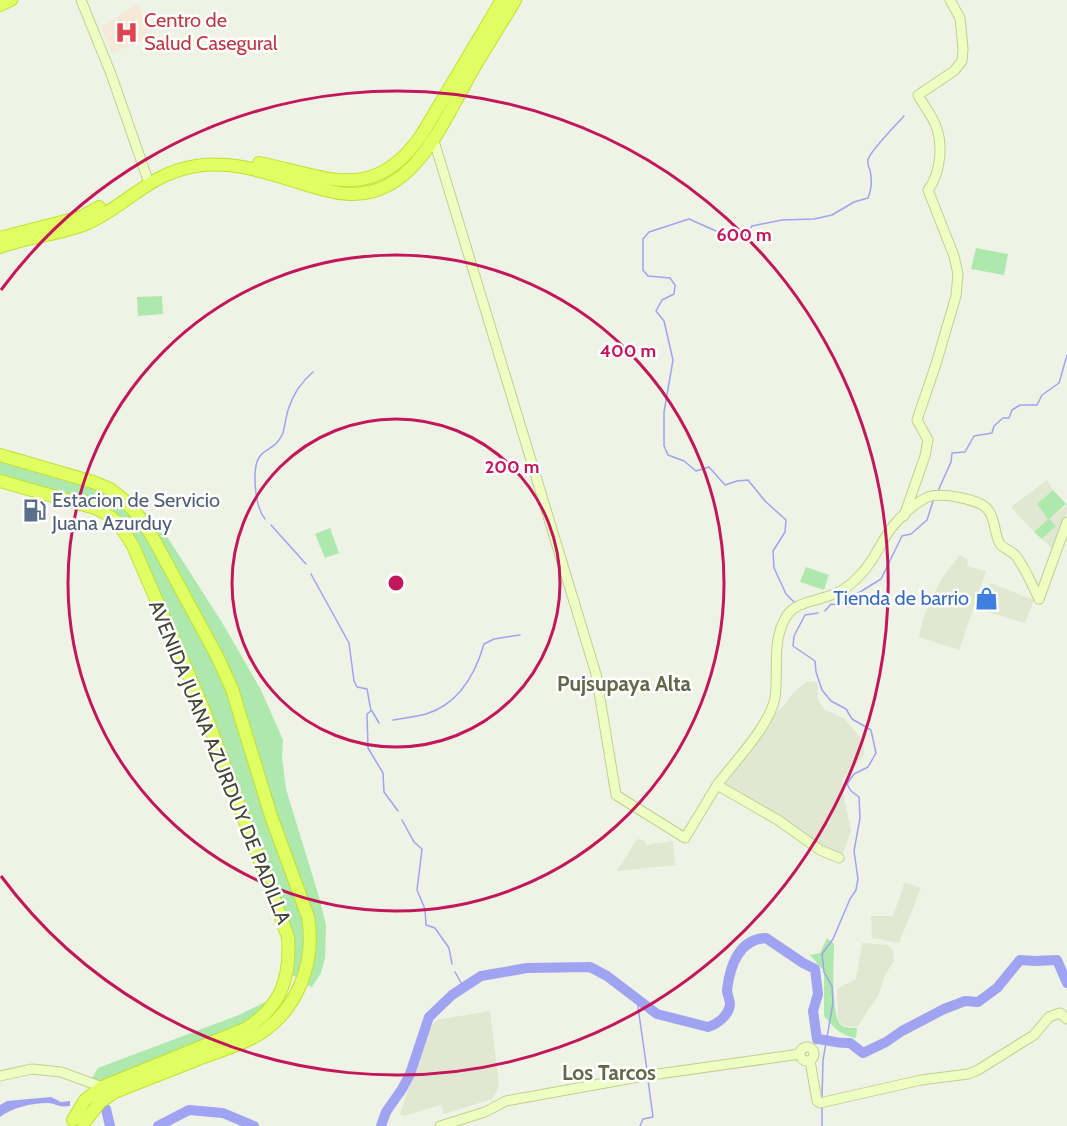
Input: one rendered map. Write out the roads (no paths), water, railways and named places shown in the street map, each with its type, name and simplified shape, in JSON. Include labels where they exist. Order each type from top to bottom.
[{"type":"highway","points":[[0,5],[11,0]]},
{"type":"highway","points":[[386,169],[415,144],[502,0]]},
{"type":"highway","points":[[0,247],[90,222],[148,179],[195,166],[223,165],[256,171],[338,193],[364,192],[385,186],[417,163],[434,141],[515,0]]},
{"type":"highway","points":[[434,141],[437,121],[455,86],[456,75]]},
{"type":"highway","points":[[0,237],[90,213],[186,160],[215,157],[255,162],[337,181],[356,180],[403,164],[423,145],[434,141]]},
{"type":"highway","name":"AVENIDA JUANA AZURDUY DE PADILLA","points":[[0,455],[110,489],[136,513],[152,536],[217,656],[232,689],[271,816],[308,917],[310,930],[310,956],[298,992],[274,1022],[245,1041],[115,1092],[100,1102],[80,1122]]},
{"type":"highway","name":"AVENIDA JUANA AZURDUY DE PADILLA","points":[[0,481],[95,508],[106,513],[122,528],[133,546],[203,708],[288,936],[288,967],[281,993],[262,1017],[234,1034],[102,1087],[86,1100],[80,1122]]},
{"type":"street","points":[[81,0],[111,74],[148,179]]},
{"type":"street","points":[[904,516],[925,456],[928,440],[916,420],[943,342],[956,296],[958,274],[954,256],[928,190],[933,184],[940,158],[938,130],[918,95],[954,71],[962,61],[960,18],[950,0]]},
{"type":"street","points":[[434,141],[596,674],[616,795],[685,838],[717,785],[763,725],[773,705],[775,660],[779,634],[785,618],[790,611],[799,606],[836,594],[849,586],[869,566],[893,526],[904,516],[930,496],[981,503],[989,510],[993,518],[1001,545],[1017,558],[1039,599],[1067,522]]},
{"type":"street","points":[[717,785],[778,820],[820,850],[839,858]]},
{"type":"street","points":[[440,1126],[485,1112],[506,1101],[644,1076],[800,1054],[806,1046],[813,1048],[815,1055],[810,1061],[817,1101],[820,1103],[921,1080],[968,1074],[1034,1035],[1054,1014],[1060,1013],[1067,1020]]},
{"type":"street","points":[[0,1076],[32,1069],[61,1072],[102,1087]]},
{"type":"street","points":[[73,1076],[86,1100]]},
{"type":"water","points":[[51,1097],[61,1102],[70,1101],[70,1106],[35,1104],[16,1109],[0,1117],[0,1105],[7,1101]]},
{"type":"waterway","points":[[795,603],[786,594],[774,568],[773,551],[785,532],[786,520],[765,501],[748,480],[725,485],[709,467],[696,471],[684,461],[668,455],[664,446],[664,412],[673,360],[664,321],[656,311],[662,300],[674,294],[675,285],[670,278],[648,276],[643,270],[643,239],[649,232],[689,219],[734,239],[745,235],[752,226],[782,220],[814,219],[832,215],[854,202],[868,198],[871,184],[868,160],[904,116]]},
{"type":"waterway","points":[[938,491],[951,462],[952,453],[965,452],[974,436],[992,433],[994,426],[1003,418],[1009,418],[1012,410],[1020,405],[1037,405],[1042,395],[1059,383],[1067,355]]},
{"type":"waterway","points":[[265,519],[257,497],[255,478],[257,462],[260,456],[280,438],[292,399],[301,384],[313,372]]},
{"type":"waterway","points":[[825,611],[831,604],[839,605],[881,579],[902,536],[911,534],[927,520],[933,501]]},
{"type":"waterway","points":[[271,525],[306,564]]},
{"type":"waterway","points":[[311,574],[349,643],[354,681],[357,687],[367,689],[371,711],[367,714],[368,748],[383,773],[384,792],[398,811]]},
{"type":"waterway","points":[[818,613],[805,615],[794,636],[793,646],[815,661],[822,690],[831,701],[846,709],[852,719],[871,730],[876,753],[868,767],[854,774],[847,784],[851,791],[859,797],[860,818],[854,851],[858,879],[856,890],[833,939],[822,954],[824,972],[832,986],[833,1003],[823,1060],[822,1098]]},
{"type":"waterway","points":[[393,720],[426,714],[448,703],[464,687],[476,667],[484,644],[494,639],[520,635]]},
{"type":"waterway","points":[[372,711],[379,723]]},
{"type":"waterway","points":[[402,820],[414,842],[422,849],[417,890],[425,909],[426,925],[435,928],[449,948],[452,964]]},
{"type":"waterway","points":[[381,1126],[386,1112],[410,1074],[429,1017],[452,995],[481,976],[527,968],[590,967],[607,976],[657,1014],[708,1027],[716,1024],[728,1012],[730,1002],[727,990],[728,981],[738,955],[749,943],[766,938],[815,969],[818,994],[813,1011],[817,1039],[850,1043],[863,1053],[944,1009],[965,1001],[978,1002],[997,988],[1020,960],[1057,960],[1067,983]]},
{"type":"waterway","points":[[455,972],[464,988]]},
{"type":"waterway","points":[[637,1000],[647,1070]]},
{"type":"waterway","points":[[640,1126],[643,1119],[653,1117],[648,1080]]},
{"type":"waterway","points":[[822,1107],[822,1126]]},
{"type":"waterway","points":[[106,1109],[110,1126]]},
{"type":"waterway","points":[[158,1126],[189,1110],[223,1113],[254,1126]]},
{"type":"place","name":"Centro de Salud Casegural","points":[[126,32]]},
{"type":"place","name":"Estacion de Servicio Juana Azurduy","points":[[34,511]]},
{"type":"place","name":"Tienda de barrio","points":[[987,598]]},
{"type":"district","name":"Pujsupaya Alta","points":[[624,684]]},
{"type":"district","name":"Los Tarcos","points":[[609,1073]]}]
